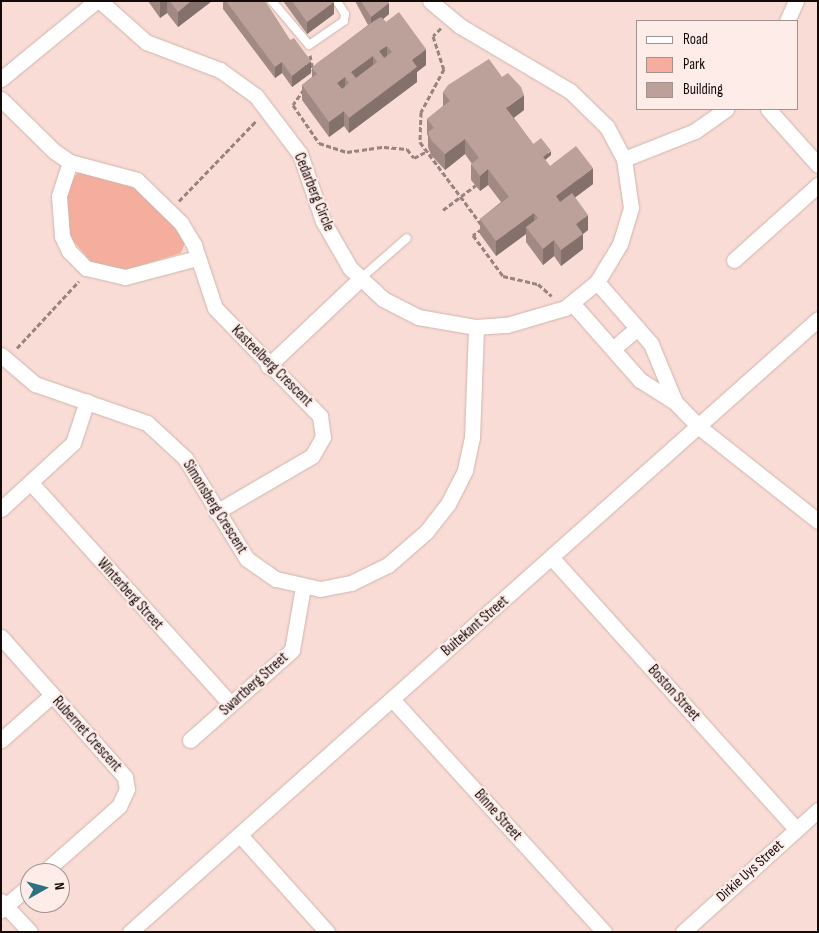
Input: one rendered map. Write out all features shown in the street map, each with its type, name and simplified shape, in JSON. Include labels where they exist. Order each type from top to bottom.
[{"type":"street","points":[[1,79],[96,1]]},
{"type":"street","name":"Cedarberg Circle","points":[[100,1],[146,42],[220,70],[267,110],[301,156],[323,221],[360,278],[407,313],[476,327],[507,325],[567,306],[597,282],[620,244],[629,218],[630,184],[624,159],[607,126],[570,91],[450,19],[430,1]]},
{"type":"street","points":[[787,20],[796,1]]},
{"type":"street","name":"Kasteelberg Crescent","points":[[1,99],[29,130],[70,162],[138,180],[170,211],[189,234],[215,308],[268,366],[316,411],[323,429],[320,444],[307,460],[216,512]]},
{"type":"street","points":[[624,159],[695,131],[725,110]]},
{"type":"street","points":[[769,110],[818,165]]},
{"type":"street","points":[[70,162],[59,196],[62,236],[69,251],[90,270],[125,277],[197,258]]},
{"type":"street","points":[[734,260],[818,185]]},
{"type":"street","points":[[268,366],[360,278]]},
{"type":"street","points":[[597,282],[637,328],[664,367],[675,402]]},
{"type":"street","points":[[567,306],[612,348],[640,380],[675,402],[698,426],[818,521]]},
{"type":"street","name":"Buitekant Street","points":[[130,932],[818,319]]},
{"type":"street","name":"Simonsberg Crescent","points":[[4,357],[35,384],[139,418],[178,449],[237,548],[257,568],[303,587],[340,586],[382,569],[426,532],[448,504],[465,470],[472,438],[476,327]]},
{"type":"street","points":[[612,348],[637,328]]},
{"type":"street","points":[[1,509],[73,443],[87,401]]},
{"type":"street","name":"Winterberg Street","points":[[31,482],[231,704]]},
{"type":"street","name":"Boston Street","points":[[552,558],[796,829]]},
{"type":"street","name":"Swartberg Street","points":[[190,740],[292,650],[303,587]]},
{"type":"street","name":"Rubernet Crescent","points":[[1,637],[120,768],[127,788],[119,806],[54,863]]},
{"type":"street","points":[[1,740],[52,695]]},
{"type":"street","name":"Binne Street","points":[[392,699],[604,932]]},
{"type":"street","name":"Dirkie Uys Street","points":[[683,932],[818,810]]},
{"type":"street","points":[[240,835],[327,932]]},
{"type":"street","points":[[20,893],[3,906],[30,932]]},
{"type":"lane","points":[[272,1],[309,45],[344,21],[345,14],[337,1]]},
{"type":"lane","points":[[360,278],[407,238]]},
{"type":"path","points":[[450,19],[433,36],[444,69],[419,119],[420,142],[484,227],[474,235],[503,276],[546,288],[567,306]]},
{"type":"path","points":[[309,45],[314,76]]},
{"type":"path","points":[[309,82],[293,105],[319,142],[347,152],[384,147],[407,149],[414,158],[427,151]]},
{"type":"path","points":[[170,211],[267,110]]},
{"type":"path","points":[[443,210],[476,185]]},
{"type":"path","points":[[4,357],[90,270]]},
{"type":"green space","points":[[79,172],[133,185],[174,225],[185,243],[181,253],[126,270],[93,264],[69,236],[65,203],[72,179]]},
{"type":"building","points":[[170,1],[191,1],[178,12]]},
{"type":"building","points":[[226,1],[265,1],[290,40],[294,38],[311,61],[292,76],[282,62],[275,67]]},
{"type":"building","points":[[292,1],[333,1],[334,2],[307,22]]},
{"type":"building","points":[[361,1],[388,1],[389,3],[371,17]]},
{"type":"building","points":[[399,12],[426,49],[412,60],[417,67],[349,118],[344,111],[329,122],[302,85],[317,74],[312,68],[317,63],[374,21],[381,17],[386,22]],"holes":[[[387,46],[392,52],[384,58],[379,51]],[[373,56],[377,62],[356,78],[351,72]],[[345,77],[349,83],[342,89],[337,83]]]},
{"type":"building","points":[[489,59],[502,77],[508,73],[521,87],[524,95],[506,108],[550,166],[576,146],[593,168],[556,196],[560,202],[572,193],[588,215],[576,224],[583,234],[561,250],[554,240],[543,249],[526,227],[538,218],[534,213],[496,241],[480,219],[509,197],[488,169],[480,176],[471,164],[479,158],[465,139],[445,154],[431,140],[428,132],[434,128],[427,119],[450,101],[443,92],[448,85]]},
{"type":"building","points":[[541,138],[551,151],[543,157],[533,144]]}]
